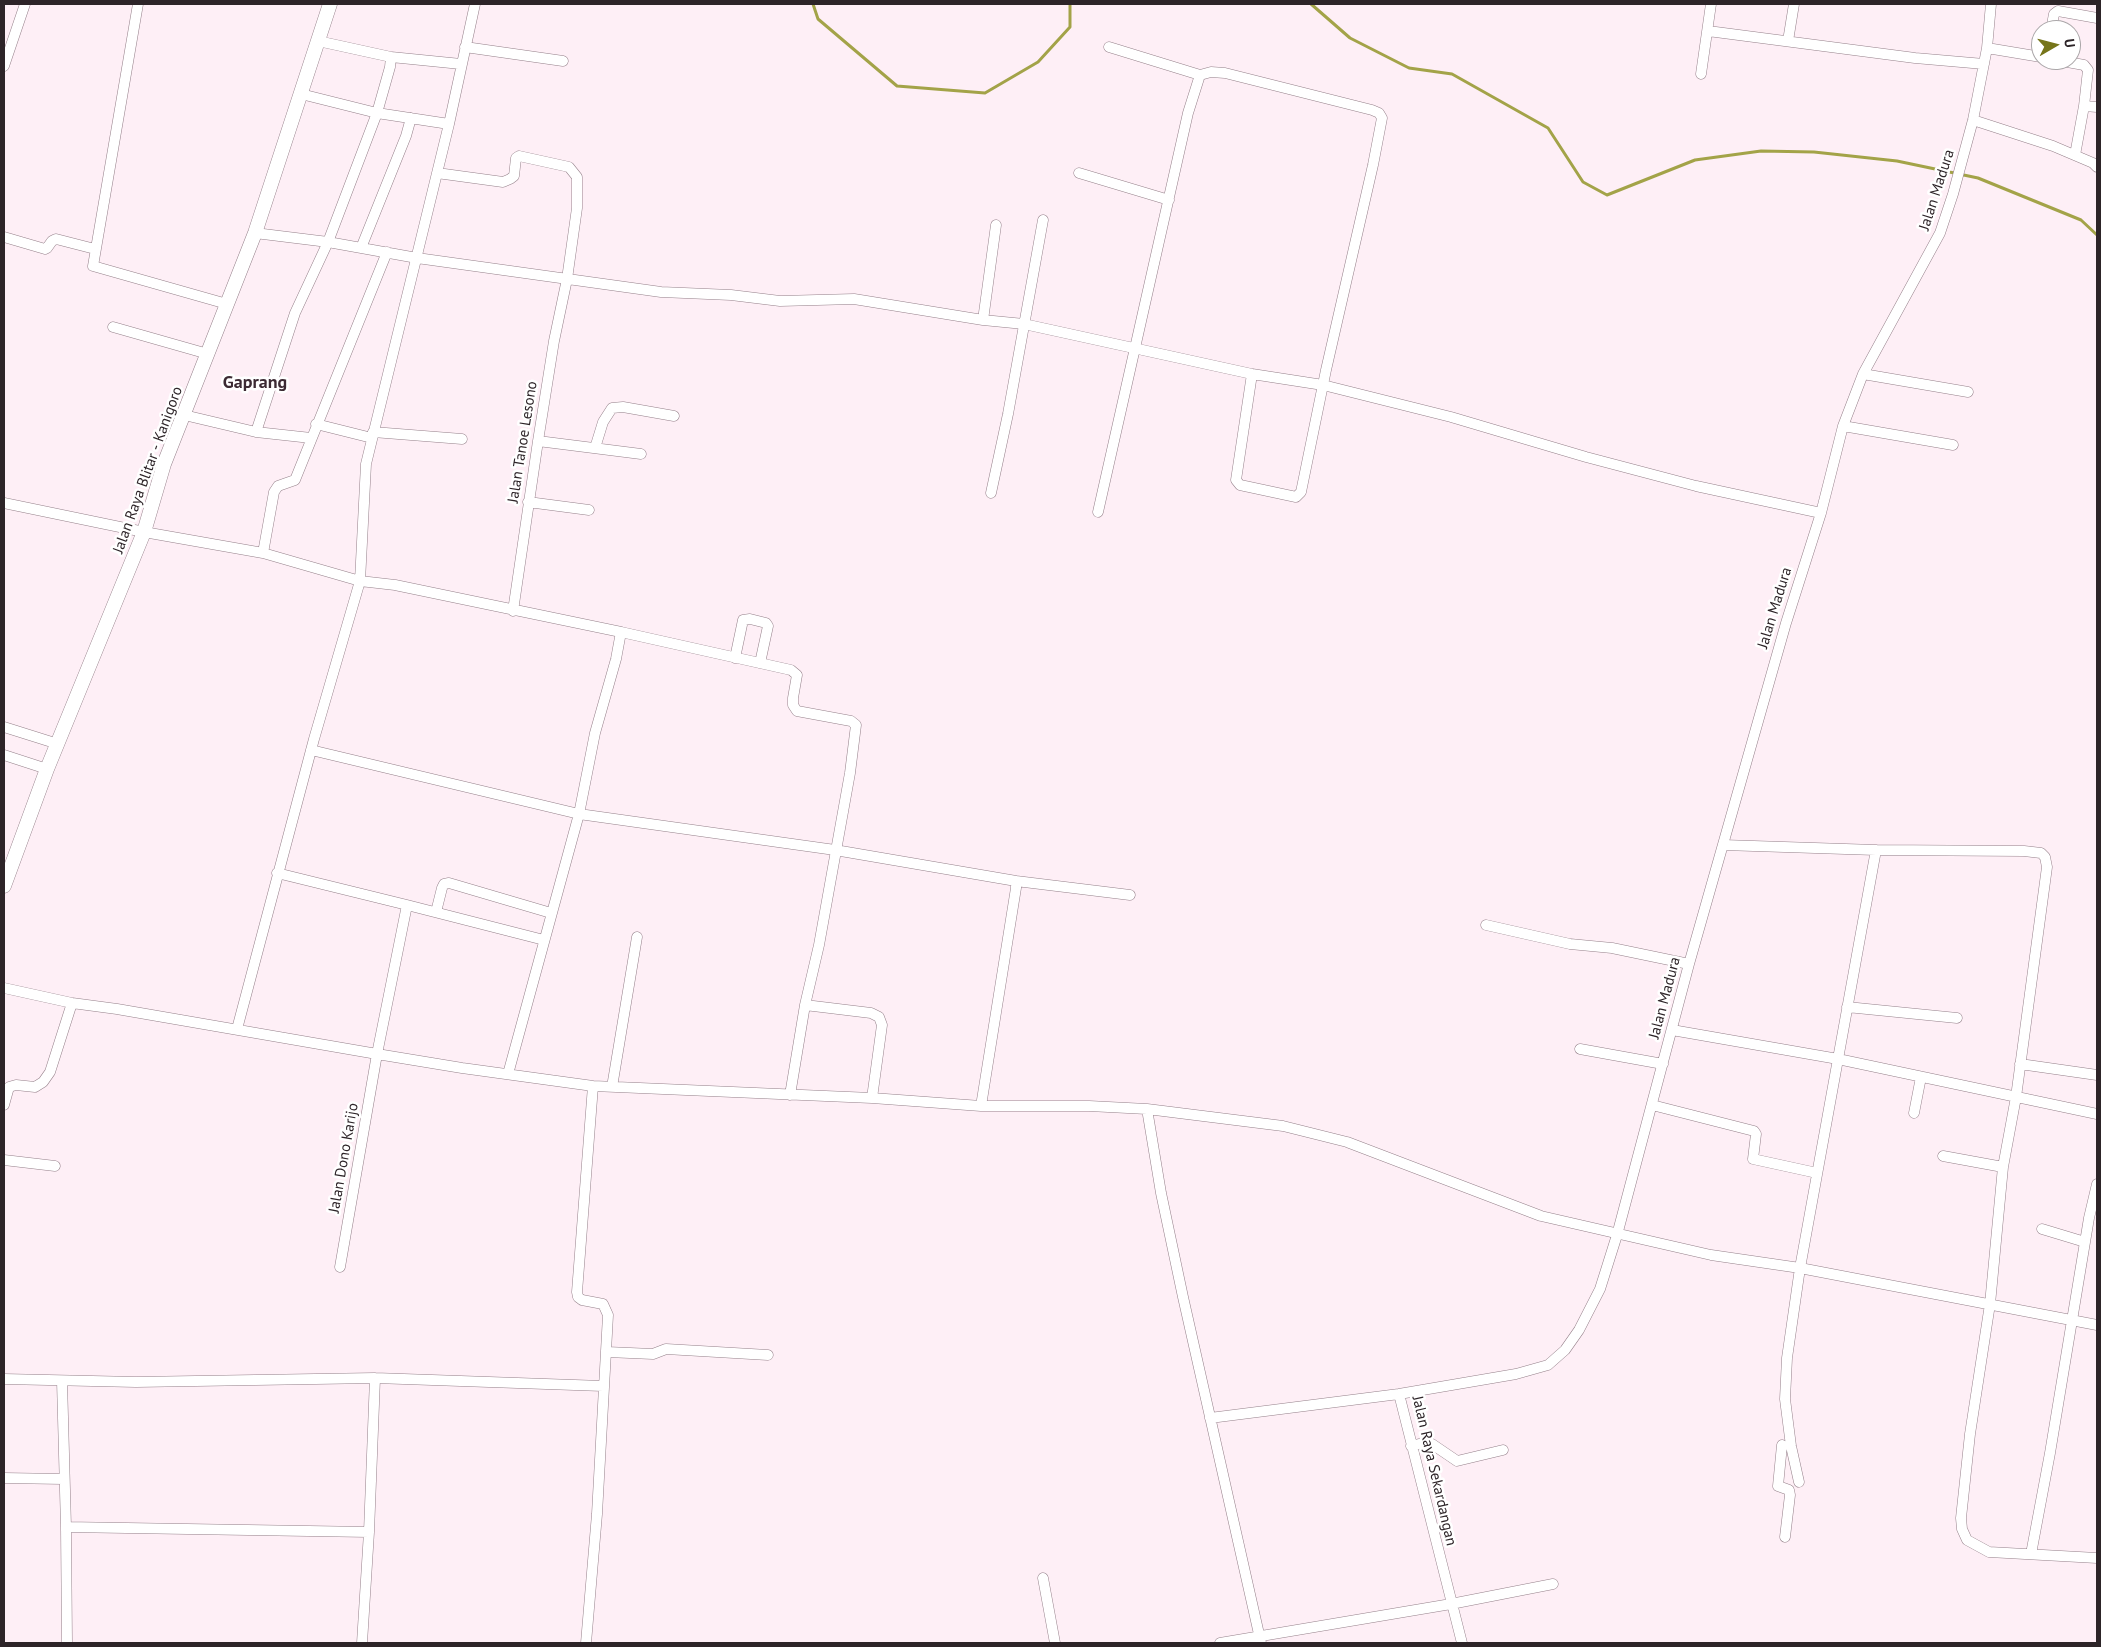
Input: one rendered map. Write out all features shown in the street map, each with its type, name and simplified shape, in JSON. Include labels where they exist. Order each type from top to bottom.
[{"type":"main road","name":"Jalan Raya Blitar - Kanigoro","points":[[4,886],[48,768],[144,532],[164,464],[255,233],[330,4]]},
{"type":"street","points":[[4,66],[25,4]]},
{"type":"street","points":[[138,4],[93,264],[95,268],[227,304]]},
{"type":"street","points":[[238,1029],[277,873],[360,581],[362,502],[366,464],[449,124],[476,4]]},
{"type":"street","points":[[1701,74],[1711,4]]},
{"type":"street","points":[[1788,41],[1794,4]]},
{"type":"street","name":"Jalan Madura","points":[[1617,1235],[1689,964],[1786,623],[1821,513],[1843,426],[1863,374],[1940,233],[1953,194],[1973,120],[1987,48],[1991,4]]},
{"type":"street","points":[[2053,20],[2054,14],[2058,11],[2097,18]]},
{"type":"street","points":[[1708,31],[1914,58],[1984,64]]},
{"type":"street","points":[[318,41],[391,57],[461,64]]},
{"type":"street","points":[[465,47],[563,61]]},
{"type":"street","points":[[1109,47],[1200,75],[1211,72],[1225,73],[1372,110],[1379,113],[1382,118],[1323,385],[1302,492],[1294,497],[1240,485],[1236,480],[1252,374]]},
{"type":"street","points":[[1987,48],[2031,56]]},
{"type":"street","points":[[256,432],[295,314],[328,242],[377,113],[391,57]]},
{"type":"street","points":[[2075,155],[2088,74],[2086,67],[2081,66]]},
{"type":"street","points":[[1098,512],[1188,113],[1200,75]]},
{"type":"street","points":[[301,94],[377,113],[449,124]]},
{"type":"street","points":[[2084,106],[2097,107]]},
{"type":"street","points":[[361,248],[406,136],[411,118]]},
{"type":"street","points":[[1973,120],[2075,155],[2096,165]]},
{"type":"street","name":"Jalan Tanoe Lesono","points":[[436,172],[503,182],[514,176],[516,158],[519,156],[560,165],[573,170],[577,177],[577,208],[567,279],[554,341],[528,502],[513,611]]},
{"type":"street","points":[[1078,173],[1169,200]]},
{"type":"street","points":[[991,492],[1008,414],[1042,220]]},
{"type":"street","points":[[983,320],[996,225]]},
{"type":"street","points":[[255,233],[328,242],[416,258],[661,292],[731,295],[780,301],[854,299],[983,320],[1024,324],[1252,374],[1323,385],[1451,417],[1586,457],[1696,486],[1821,513]]},
{"type":"street","points":[[4,237],[45,249],[56,239],[95,250]]},
{"type":"street","points":[[263,553],[274,492],[278,486],[295,480],[387,252]]},
{"type":"street","points":[[112,326],[208,354]]},
{"type":"street","points":[[1863,374],[1968,392]]},
{"type":"street","points":[[595,448],[603,422],[612,408],[623,407],[674,416]]},
{"type":"street","points":[[184,415],[256,432],[311,438]]},
{"type":"street","points":[[316,424],[372,435],[462,439]]},
{"type":"street","points":[[1843,426],[1953,445]]},
{"type":"street","points":[[538,441],[640,454]]},
{"type":"street","points":[[528,502],[589,510]]},
{"type":"street","points":[[4,503],[144,532],[263,553],[360,581],[395,585],[621,632],[796,672],[798,675],[793,705],[797,711],[852,721],[856,725],[850,773],[819,945],[805,1005],[790,1095]]},
{"type":"street","points":[[735,658],[744,620],[750,619],[766,623],[768,626],[760,663]]},
{"type":"street","points":[[508,1074],[578,814],[621,632]]},
{"type":"street","points":[[4,727],[58,744]]},
{"type":"street","points":[[311,750],[578,814],[835,850],[1016,881],[1130,895]]},
{"type":"street","points":[[4,755],[48,768]]},
{"type":"street","points":[[1723,845],[1876,850],[2024,851],[2041,853],[2045,857],[2047,867],[2016,1097],[2003,1167],[1990,1304],[1970,1434],[1961,1518],[1962,1529],[1969,1542],[1989,1552],[2097,1558]]},
{"type":"street","points":[[1798,1482],[1785,1399],[1787,1358],[1800,1268],[1876,850]]},
{"type":"street","points":[[277,873],[544,940]]},
{"type":"street","points":[[981,1106],[1016,881]]},
{"type":"street","points":[[436,912],[442,888],[444,884],[449,883],[551,913]]},
{"type":"street","name":"Jalan Dono Karijo","points":[[340,1267],[377,1054],[407,905]]},
{"type":"street","points":[[1486,925],[1570,944],[1612,948],[1689,964]]},
{"type":"street","points":[[612,1086],[637,936]]},
{"type":"street","points":[[4,988],[72,1003],[238,1029],[377,1054],[593,1086],[872,1098],[981,1106],[1089,1106],[1147,1109],[1284,1126],[1346,1142],[1541,1216],[1617,1235],[1711,1255],[1800,1268],[2097,1325]]},
{"type":"street","points":[[4,1105],[9,1087],[35,1087],[43,1082],[50,1072],[72,1003]]},
{"type":"street","points":[[805,1005],[871,1013],[880,1018],[882,1025],[872,1098]]},
{"type":"street","points":[[1847,1007],[1957,1018]]},
{"type":"street","points":[[1672,1030],[1838,1059],[2097,1114]]},
{"type":"street","points":[[1580,1049],[1663,1064]]},
{"type":"street","points":[[2020,1064],[2097,1075]]},
{"type":"street","points":[[1914,1113],[1921,1077]]},
{"type":"street","points":[[586,1643],[597,1514],[607,1310],[600,1303],[582,1300],[577,1292],[593,1086]]},
{"type":"street","points":[[1652,1105],[1754,1131],[1756,1134],[1754,1159],[1817,1173]]},
{"type":"street","points":[[1147,1109],[1161,1193],[1260,1640]]},
{"type":"street","points":[[1943,1156],[2003,1167]]},
{"type":"street","points":[[4,1160],[55,1166]]},
{"type":"street","points":[[2031,1554],[2085,1242],[2097,1184]]},
{"type":"street","points":[[2042,1229],[2085,1242]]},
{"type":"street","name":"Jalan Raya Sekardangan","points":[[1462,1643],[1398,1394],[1516,1374],[1548,1366],[1565,1350],[1580,1330],[1600,1289],[1617,1235]]},
{"type":"street","points":[[606,1352],[653,1354],[666,1349],[768,1355]]},
{"type":"street","points":[[4,1379],[136,1382],[375,1378],[603,1386]]},
{"type":"street","points":[[362,1643],[369,1532],[375,1378]]},
{"type":"street","points":[[62,1381],[67,1643]]},
{"type":"street","points":[[1210,1418],[1398,1394]]},
{"type":"street","points":[[1411,1446],[1423,1443],[1432,1444],[1457,1461],[1503,1450]]},
{"type":"street","points":[[1782,1445],[1778,1486],[1789,1490],[1790,1495],[1785,1536]]},
{"type":"street","points":[[4,1478],[63,1479]]},
{"type":"street","points":[[66,1528],[369,1532]]},
{"type":"street","points":[[1043,1578],[1055,1643]]},
{"type":"street","points":[[1220,1643],[1260,1640],[1553,1584]]},
{"type":"waterway","points":[[813,4],[818,19],[897,86],[985,93],[1038,62],[1070,27],[1070,4]]},
{"type":"waterway","points":[[1311,4],[1350,38],[1409,68],[1452,74],[1548,128],[1583,182],[1607,195],[1695,160],[1761,151],[1814,152],[1897,161],[1978,178],[2081,220],[2097,235]]},
{"type":"district","name":"Gaprang","points":[[255,383]]}]
